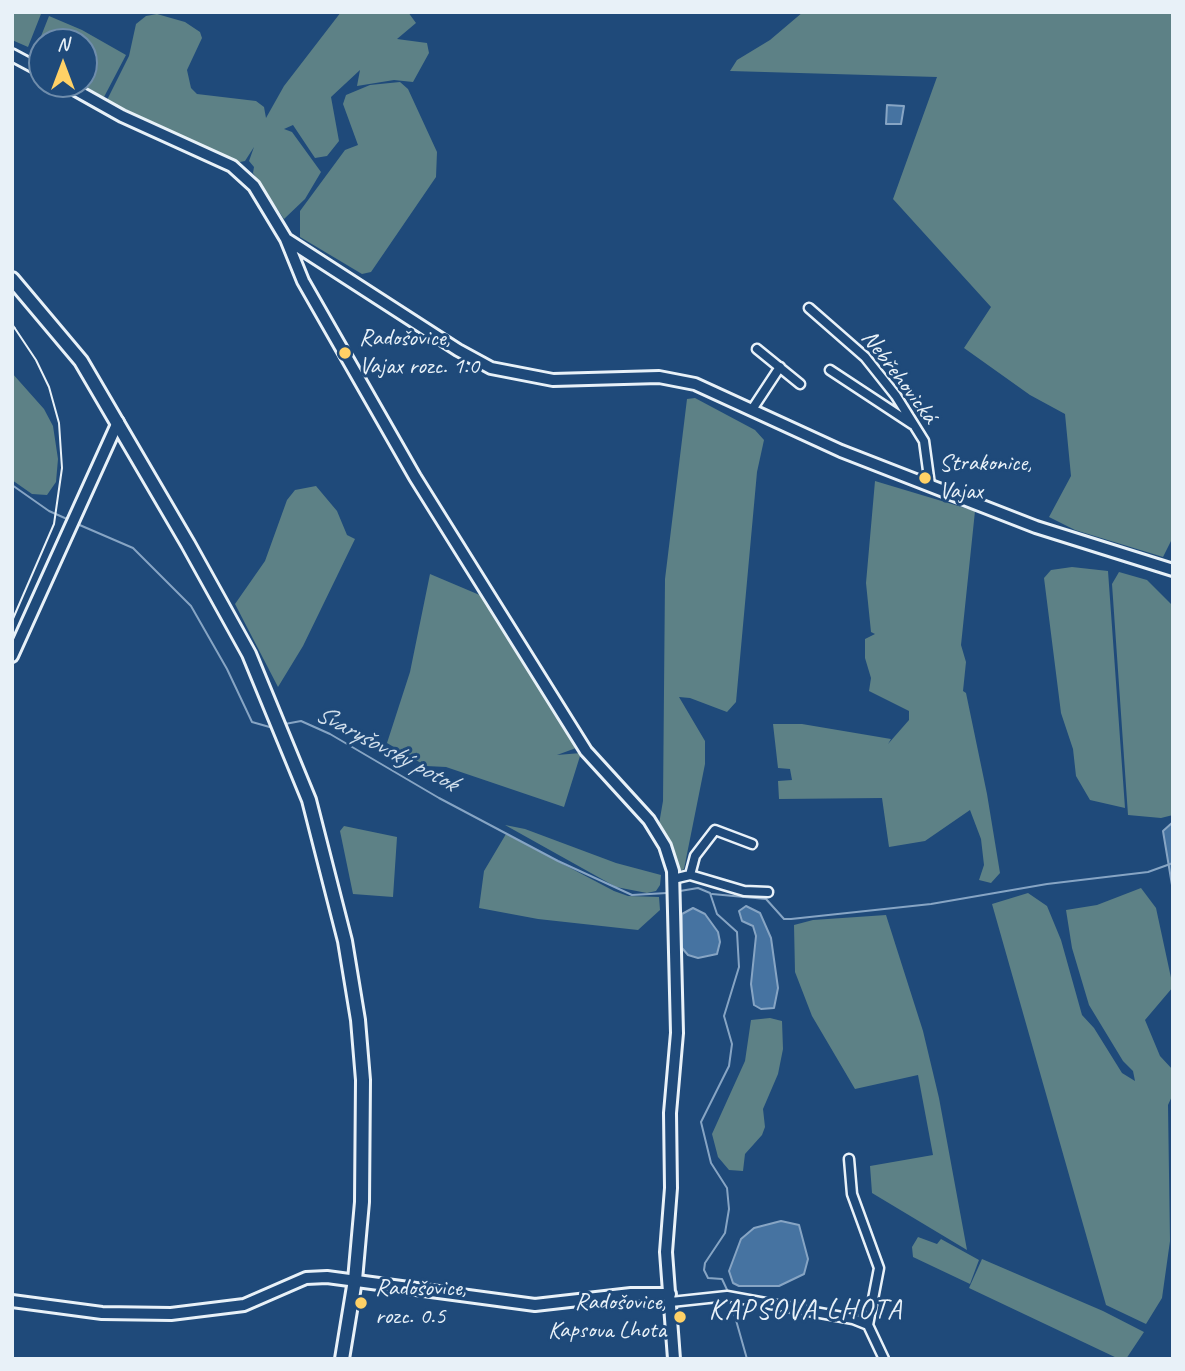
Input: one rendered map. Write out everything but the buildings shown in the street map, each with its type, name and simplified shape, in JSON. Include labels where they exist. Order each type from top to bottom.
[{"type":"main road","points":[[12,279],[81,361],[249,654],[283,731],[327,862],[345,941],[358,1020],[365,1137],[355,1280],[342,1359]]},
{"type":"street","points":[[12,55],[28,64]]},
{"type":"street","points":[[90,98],[122,116],[232,166],[254,186],[286,239],[303,281],[415,477],[586,751],[649,820],[665,846],[673,879],[677,1033],[670,1113],[666,1252],[674,1359]]},
{"type":"street","points":[[286,239],[458,350],[491,368],[553,380],[659,377],[695,384],[753,408],[841,451],[1036,527],[1173,570]]},
{"type":"street","name":"Nebřehovická","points":[[809,308],[865,357],[915,425],[928,453],[930,485]]},
{"type":"street","points":[[757,349],[800,384]]},
{"type":"street","points":[[753,408],[780,367]]},
{"type":"street","points":[[830,370],[915,425]]},
{"type":"street","points":[[12,656],[118,422]]},
{"type":"street","points":[[690,875],[695,856],[715,830],[752,844]]},
{"type":"street","points":[[673,879],[690,875],[744,891],[768,892]]},
{"type":"street","points":[[849,1159],[852,1194],[879,1268],[868,1325],[884,1359]]},
{"type":"street","points":[[12,1301],[102,1313],[171,1314],[244,1305],[306,1278],[355,1280],[535,1305],[647,1292],[670,1298],[730,1297],[868,1325]]},
{"type":"green space","points":[[12,12],[41,14],[35,28],[28,28],[28,47],[12,40]]},
{"type":"green space","points":[[341,12],[408,12],[416,23],[397,39],[427,43],[429,53],[413,82],[394,80],[357,86],[360,70],[331,97],[339,141],[327,156],[315,158],[293,125],[284,129],[292,132],[321,172],[305,199],[284,219],[253,173],[254,167],[249,161],[254,147],[245,161],[235,163],[161,129],[107,100],[129,56],[136,24],[146,16],[157,14],[185,22],[200,32],[202,38],[187,70],[191,88],[197,94],[256,101],[264,107],[266,118],[284,86]]},
{"type":"green space","points":[[803,12],[1173,12],[1173,537],[1163,557],[1075,530],[1049,517],[1071,476],[1065,414],[1030,395],[964,348],[991,307],[893,199],[937,77],[730,71],[737,60],[770,40]]},
{"type":"green space","points":[[49,16],[77,28],[44,28]]},
{"type":"green space","points":[[98,39],[126,55],[104,97],[98,94]]},
{"type":"green space","points":[[400,82],[408,89],[437,152],[436,177],[371,272],[362,274],[300,237],[300,211],[345,150],[358,145],[343,104],[346,95],[370,85]]},
{"type":"green space","points":[[12,373],[44,409],[53,426],[58,459],[56,482],[47,495],[32,494],[12,480]]},
{"type":"green space","points":[[695,398],[755,430],[764,440],[757,472],[736,702],[727,712],[690,698],[679,697],[705,741],[705,764],[684,869],[677,873],[669,842],[659,824],[663,801],[665,579],[687,399]]},
{"type":"green space","points":[[875,481],[975,511],[961,645],[966,662],[963,691],[966,693],[987,794],[1000,873],[991,883],[979,880],[984,865],[981,839],[970,810],[925,841],[889,847],[882,798],[779,799],[778,781],[792,780],[790,769],[778,768],[773,724],[802,724],[891,739],[888,744],[909,720],[909,711],[869,691],[871,678],[865,658],[865,639],[875,634],[871,632],[866,583]]},
{"type":"green space","points":[[316,486],[337,511],[347,535],[355,539],[303,646],[278,687],[235,604],[265,561],[287,500],[295,490]]},
{"type":"green space","points":[[1072,567],[1108,571],[1125,808],[1090,800],[1076,776],[1073,749],[1061,713],[1044,578],[1051,570]]},
{"type":"green space","points":[[1119,572],[1147,580],[1173,606],[1173,815],[1161,818],[1128,815],[1112,584]]},
{"type":"green space","points":[[430,574],[482,596],[576,748],[557,755],[581,753],[564,807],[446,767],[426,766],[387,743],[410,672]]},
{"type":"green space","points":[[505,825],[525,829],[616,863],[661,875],[660,885],[656,891],[647,893],[616,887]]},
{"type":"green space","points":[[344,826],[397,837],[393,897],[353,894],[340,831]]},
{"type":"green space","points":[[506,834],[614,891],[628,896],[659,897],[660,910],[638,930],[538,919],[479,908],[484,871]]},
{"type":"green space","points":[[1141,888],[1156,908],[1173,987],[1145,1020],[1160,1056],[1173,1070],[1173,1094],[1168,1105],[1170,1241],[1162,1298],[1146,1324],[1106,1305],[992,904],[1028,893],[1047,906],[1061,940],[1082,1015],[1094,1028],[1122,1073],[1135,1081],[1133,1071],[1123,1061],[1089,1005],[1072,948],[1066,910],[1097,905]]},
{"type":"green space","points":[[886,915],[923,1031],[939,1098],[967,1250],[872,1193],[870,1166],[933,1155],[918,1075],[855,1089],[812,1016],[795,972],[794,925],[813,920]]},
{"type":"green space","points":[[770,1018],[782,1021],[783,1049],[778,1074],[763,1109],[765,1127],[762,1135],[745,1154],[743,1171],[729,1170],[718,1157],[712,1134],[745,1061],[751,1020]]},
{"type":"green space","points":[[918,1237],[937,1244],[941,1239],[979,1260],[970,1284],[913,1257],[912,1247]]},
{"type":"green space","points":[[982,1259],[1103,1311],[1144,1332],[1126,1359],[1119,1359],[969,1288]]},
{"type":"water","points":[[887,105],[904,106],[901,124],[886,124]]},
{"type":"water","points":[[1173,822],[1173,891],[1163,831]]},
{"type":"water","points":[[746,906],[760,913],[771,938],[778,988],[774,1008],[761,1009],[754,1005],[751,984],[756,936],[753,926],[742,921],[739,911]]},
{"type":"water","points":[[693,908],[705,914],[718,932],[720,942],[717,954],[698,958],[688,955],[682,948],[682,914]]},
{"type":"water","points":[[781,1221],[799,1225],[808,1259],[804,1274],[779,1286],[739,1286],[733,1283],[729,1271],[741,1239],[754,1228]]},
{"type":"waterway","name":"Svaryšovský potok","points":[[12,485],[49,511],[67,519]]},
{"type":"waterway","name":"Svaryšovský potok","points":[[75,523],[133,548],[191,606],[227,669],[252,722],[273,728]]},
{"type":"waterway","name":"Svaryšovský potok","points":[[285,724],[301,721],[330,734],[439,798],[558,861],[632,895],[667,893]]},
{"type":"waterway","points":[[712,894],[766,899],[784,919],[791,919],[931,904],[1047,884],[1148,872],[1173,863]]},
{"type":"waterway","name":"Svaryšovský potok","points":[[680,891],[698,888],[710,893],[717,914],[737,932],[739,967],[724,1016],[732,1044],[729,1066],[701,1122],[711,1163],[727,1188],[729,1209],[725,1233],[705,1263],[704,1270],[708,1278],[722,1279],[729,1294]]},
{"type":"waterway","name":"Svaryšovský potok","points":[[730,1299],[747,1359]]},
{"type":"railway","points":[[12,324],[36,360],[49,387],[59,423],[62,468],[54,524],[12,621]]},
{"type":"place","name":"Radošovice, Vajax rozc. 1.0","points":[[345,353]]},
{"type":"place","name":"Strakonice, Vajax","points":[[925,478]]},
{"type":"place","name":"Radošovice, rozc. 0.5","points":[[361,1303]]},
{"type":"place","name":"Radošovice, Kapsova Lhota","points":[[680,1317]]},
{"type":"district","name":"KAPSOVA LHOTA","points":[[806,1311]]}]
